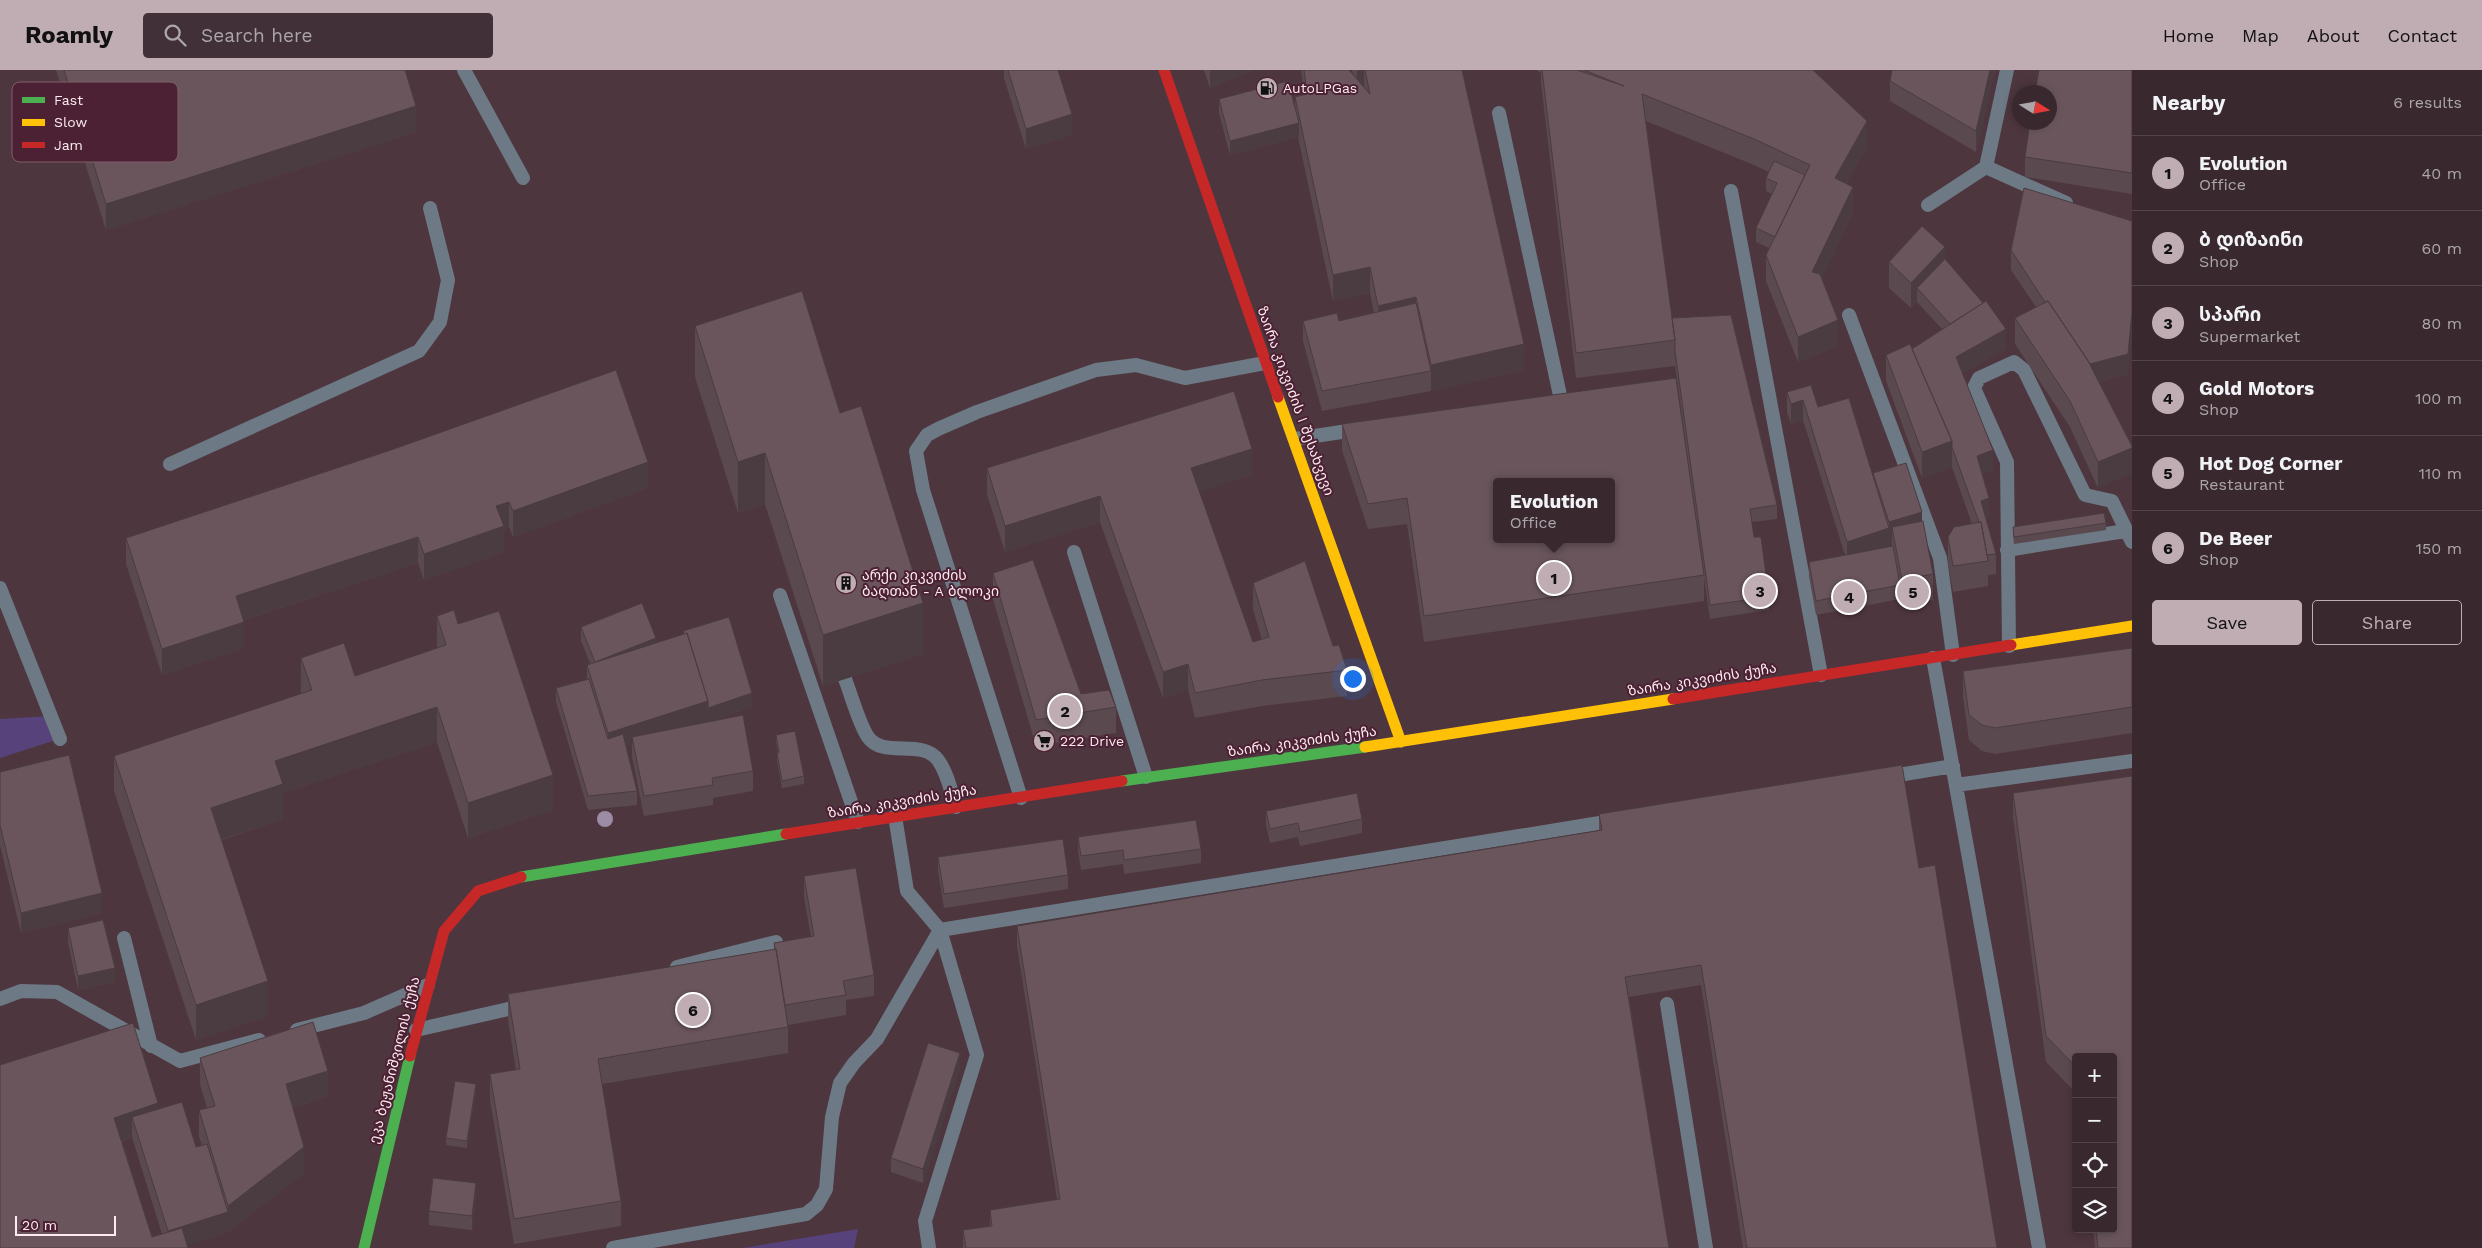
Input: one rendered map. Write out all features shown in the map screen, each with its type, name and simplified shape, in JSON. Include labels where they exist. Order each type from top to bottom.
[{"type":"street","name":"ზაირა კიკვიძის I შესახვევი","points":[[1164,70],[1265,363],[1402,742]]},
{"type":"street","name":"ზაირა კიკვიძის ქუჩა","points":[[478,890],[527,876],[895,816],[1021,798],[1146,777],[1402,742],[2132,626]]},
{"type":"street","name":"ეკა ბეჟანიშვილის ქუჩა","points":[[364,1248],[416,1030],[444,931],[478,890]]},
{"type":"lane","points":[[464,70],[523,178]]},
{"type":"lane","points":[[1928,205],[1986,167],[2007,70]]},
{"type":"lane","points":[[1499,113],[1556,401],[1579,398]]},
{"type":"lane","points":[[1986,167],[2080,209]]},
{"type":"lane","points":[[1731,192],[1821,675]]},
{"type":"lane","points":[[170,464],[419,350],[440,322],[448,280],[430,208]]},
{"type":"lane","points":[[1848,315],[1940,558],[1953,655]]},
{"type":"lane","points":[[2007,550],[2129,537],[2112,502],[2086,495],[2024,370],[2014,362],[1979,378],[1974,388],[2007,462],[2007,550],[2009,646]]},
{"type":"lane","points":[[1021,798],[923,490],[916,452],[927,435],[938,428],[1096,370],[1136,365],[1185,378],[1265,363]]},
{"type":"lane","points":[[1294,439],[1373,427]]},
{"type":"lane","points":[[1074,552],[1146,777]]},
{"type":"lane","points":[[0,588],[60,740]]},
{"type":"lane","points":[[780,595],[858,822]]},
{"type":"lane","points":[[1933,658],[2039,1248]]},
{"type":"lane","points":[[845,679],[867,737],[876,744],[920,750],[937,758],[945,771],[956,807]]},
{"type":"lane","points":[[1956,785],[2132,761]]},
{"type":"lane","points":[[1874,779],[1953,766]]},
{"type":"lane","points":[[895,816],[907,890],[940,930],[977,1055],[925,1221],[929,1248]]},
{"type":"lane","points":[[940,930],[1628,818]]},
{"type":"lane","points":[[613,1248],[806,1214],[817,1205],[826,1189],[832,1117],[840,1083],[854,1063],[877,1039],[940,930]]},
{"type":"lane","points":[[124,938],[151,1046]]},
{"type":"lane","points":[[663,971],[776,942]]},
{"type":"lane","points":[[0,999],[21,991],[58,992],[180,1061],[364,1013],[428,985]]},
{"type":"lane","points":[[416,1030],[540,1002]]},
{"type":"lane","points":[[1667,1004],[1706,1248]]},
{"type":"shaded area","points":[[51,716],[59,739],[0,758],[0,719]]},
{"type":"shaded area","points":[[858,1229],[854,1248],[743,1248]]},
{"type":"building","points":[[64,70],[405,70],[416,106],[106,204],[93,162],[178,162],[178,82],[68,82]]},
{"type":"building","points":[[1008,70],[1058,70],[1072,114],[1026,129]]},
{"type":"building","points":[[1304,70],[1349,70],[1370,94],[1365,70],[1462,70],[1524,344],[1431,365],[1416,297],[1378,306],[1370,267],[1333,275],[1295,97],[1307,94]]},
{"type":"building","points":[[1542,70],[1577,70],[1624,86],[1584,70],[1813,70],[1867,121],[1835,178],[1853,187],[1812,272],[1820,274],[1838,320],[1798,337],[1766,255],[1810,165],[1754,139],[1642,94],[1675,340],[1576,353]]},
{"type":"building","points":[[1892,70],[1990,70],[1976,131],[1890,81]]},
{"type":"building","points":[[2039,70],[2132,70],[2132,173],[2025,157],[2029,130],[2057,130],[2057,85],[2036,85]]},
{"type":"building","points":[[1288,81],[1299,123],[1230,141],[1219,99]]},
{"type":"building","points":[[1774,161],[1805,175],[1775,237],[1756,228],[1777,183],[1766,178]]},
{"type":"building","points":[[2024,188],[2132,221],[2132,312],[2128,354],[2090,364],[2048,301],[2045,302],[2011,250]]},
{"type":"building","points":[[1922,226],[1945,247],[1911,283],[1889,262]]},
{"type":"building","points":[[1945,259],[1983,303],[1950,324],[1917,288]]},
{"type":"building","name":"არქი კიკვიძის ბაღთან - A ბლოკი","points":[[802,291],[840,413],[861,406],[923,603],[823,635],[765,453],[738,462],[695,326]]},
{"type":"building","points":[[1986,301],[2006,329],[1956,357],[1993,450],[1977,456],[1989,498],[1981,501],[1996,554],[1987,555],[1981,522],[1979,522],[1952,447],[1952,441],[1912,349]]},
{"type":"building","points":[[2048,301],[2087,359],[2132,448],[2098,462],[2070,401],[2015,318]]},
{"type":"building","points":[[1416,303],[1431,371],[1322,391],[1303,321],[1337,313],[1339,321]]},
{"type":"building","points":[[1731,315],[1777,505],[1750,509],[1754,537],[1761,537],[1769,597],[1710,605],[1672,318]]},
{"type":"building","points":[[1910,344],[1952,441],[1922,452],[1886,355]]},
{"type":"building","points":[[616,370],[648,462],[513,511],[509,502],[496,506],[504,526],[424,554],[418,537],[236,596],[244,622],[162,649],[126,538],[388,451]]},
{"type":"building","points":[[1676,378],[1704,575],[1424,616],[1407,498],[1368,504],[1342,424]]},
{"type":"building","points":[[1811,385],[1818,407],[1849,398],[1889,528],[1847,542],[1803,400],[1791,404],[1787,392]]},
{"type":"building","points":[[1234,391],[1252,449],[1191,468],[1253,642],[1269,637],[1253,583],[1305,561],[1333,646],[1339,645],[1347,670],[1262,680],[1195,693],[1188,664],[1163,672],[1100,496],[1005,526],[987,468]]},
{"type":"building","points":[[1906,463],[1922,512],[1889,522],[1873,473]]},
{"type":"building","points":[[2104,513],[2106,523],[2014,537],[2013,527]]},
{"type":"building","points":[[1923,521],[1933,574],[1902,580],[1892,527]]},
{"type":"building","points":[[1981,522],[1988,561],[1953,566],[1948,537],[1954,527]]},
{"type":"building","points":[[1893,546],[1900,585],[1816,601],[1809,562]]},
{"type":"building","points":[[1033,560],[1081,694],[1109,690],[1116,707],[1036,720],[993,573]]},
{"type":"building","points":[[642,603],[656,638],[595,662],[581,627]]},
{"type":"building","points":[[454,610],[458,624],[499,611],[553,775],[468,803],[437,707],[275,761],[283,784],[211,808],[268,981],[196,1005],[114,756],[312,690],[301,658],[344,643],[355,676],[446,645],[437,616]]},
{"type":"building","points":[[729,617],[752,693],[708,708],[708,701],[687,633],[684,634],[683,631]]},
{"type":"building","points":[[687,633],[708,701],[608,733],[587,665]]},
{"type":"building","points":[[2132,648],[2132,707],[1995,728],[1982,725],[1969,715],[1963,671]]},
{"type":"building","points":[[589,679],[608,739],[623,734],[637,791],[588,796],[556,688]]},
{"type":"building","points":[[743,715],[753,771],[712,778],[713,785],[644,796],[632,737]]},
{"type":"building","points":[[795,731],[804,776],[782,781],[776,735]]},
{"type":"building","points":[[69,755],[102,893],[21,913],[0,825],[0,772]]},
{"type":"building","points":[[1902,765],[1919,868],[1935,865],[1997,1248],[1747,1248],[1701,965],[1625,977],[1669,1248],[966,1248],[963,1230],[992,1226],[990,1210],[1060,1199],[1017,926],[1602,830],[1599,814]]},
{"type":"building","points":[[2132,776],[2132,1248],[2098,1248],[2096,1233],[2117,1233],[2117,1053],[2072,1053],[2072,1063],[2046,1036],[2013,793]]},
{"type":"building","points":[[1357,793],[1362,819],[1300,832],[1298,823],[1270,829],[1266,811]]},
{"type":"building","points":[[1196,820],[1201,849],[1124,860],[1123,850],[1081,856],[1078,837]]},
{"type":"building","points":[[1063,839],[1068,875],[944,894],[938,857]]},
{"type":"building","points":[[856,868],[874,975],[843,981],[846,995],[785,1005],[774,943],[814,936],[804,876]]},
{"type":"building","points":[[103,920],[115,968],[78,976],[68,928]]},
{"type":"building","points":[[776,949],[788,1027],[598,1059],[621,1201],[514,1219],[490,1074],[520,1069],[508,994]]},
{"type":"building","points":[[313,1022],[328,1071],[286,1084],[304,1147],[228,1206],[199,1110],[215,1106],[200,1058]]},
{"type":"building","points":[[133,1023],[158,1103],[114,1118],[152,1237],[182,1228],[188,1248],[0,1248],[0,1065]]},
{"type":"building","points":[[928,1043],[960,1053],[923,1169],[891,1158]]},
{"type":"building","points":[[455,1081],[476,1084],[467,1141],[446,1138]]},
{"type":"building","points":[[182,1102],[196,1147],[207,1144],[228,1212],[168,1231],[132,1117]]},
{"type":"building","points":[[433,1178],[476,1183],[472,1216],[429,1211]]},
{"type":"traffic: fast","points":[[1122,781],[1365,747]]},
{"type":"traffic: fast","points":[[521,877],[786,834]]},
{"type":"traffic: fast","points":[[364,1248],[410,1056]]},
{"type":"traffic: slow","points":[[1278,397],[1401,742]]},
{"type":"traffic: slow","points":[[2011,645],[2132,626]]},
{"type":"traffic: slow","points":[[1365,747],[1673,699]]},
{"type":"traffic: jam","points":[[1164,70],[1278,397]]},
{"type":"traffic: jam","points":[[1673,699],[2011,645]]},
{"type":"traffic: jam","points":[[786,834],[1122,781]]},
{"type":"traffic: jam","points":[[410,1056],[444,931],[478,891],[521,877]]},
{"type":"place","name":"AutoLPGas","points":[[1267,88]]},
{"type":"place","name":"Evolution","points":[[1554,578]]},
{"type":"place","name":"არქი კიკვიძის ბაღთან - A ბლოკი","points":[[846,583]]},
{"type":"place","name":"სპარი","points":[[1760,591]]},
{"type":"place","name":"Hot Dog Corner","points":[[1913,592]]},
{"type":"place","name":"Gold Motors","points":[[1849,597]]},
{"type":"place","name":"ბ დიზაინი","points":[[1065,711]]},
{"type":"place","name":"222 Drive","points":[[1044,741]]},
{"type":"place","name":"De Beer","points":[[693,1010]]}]
